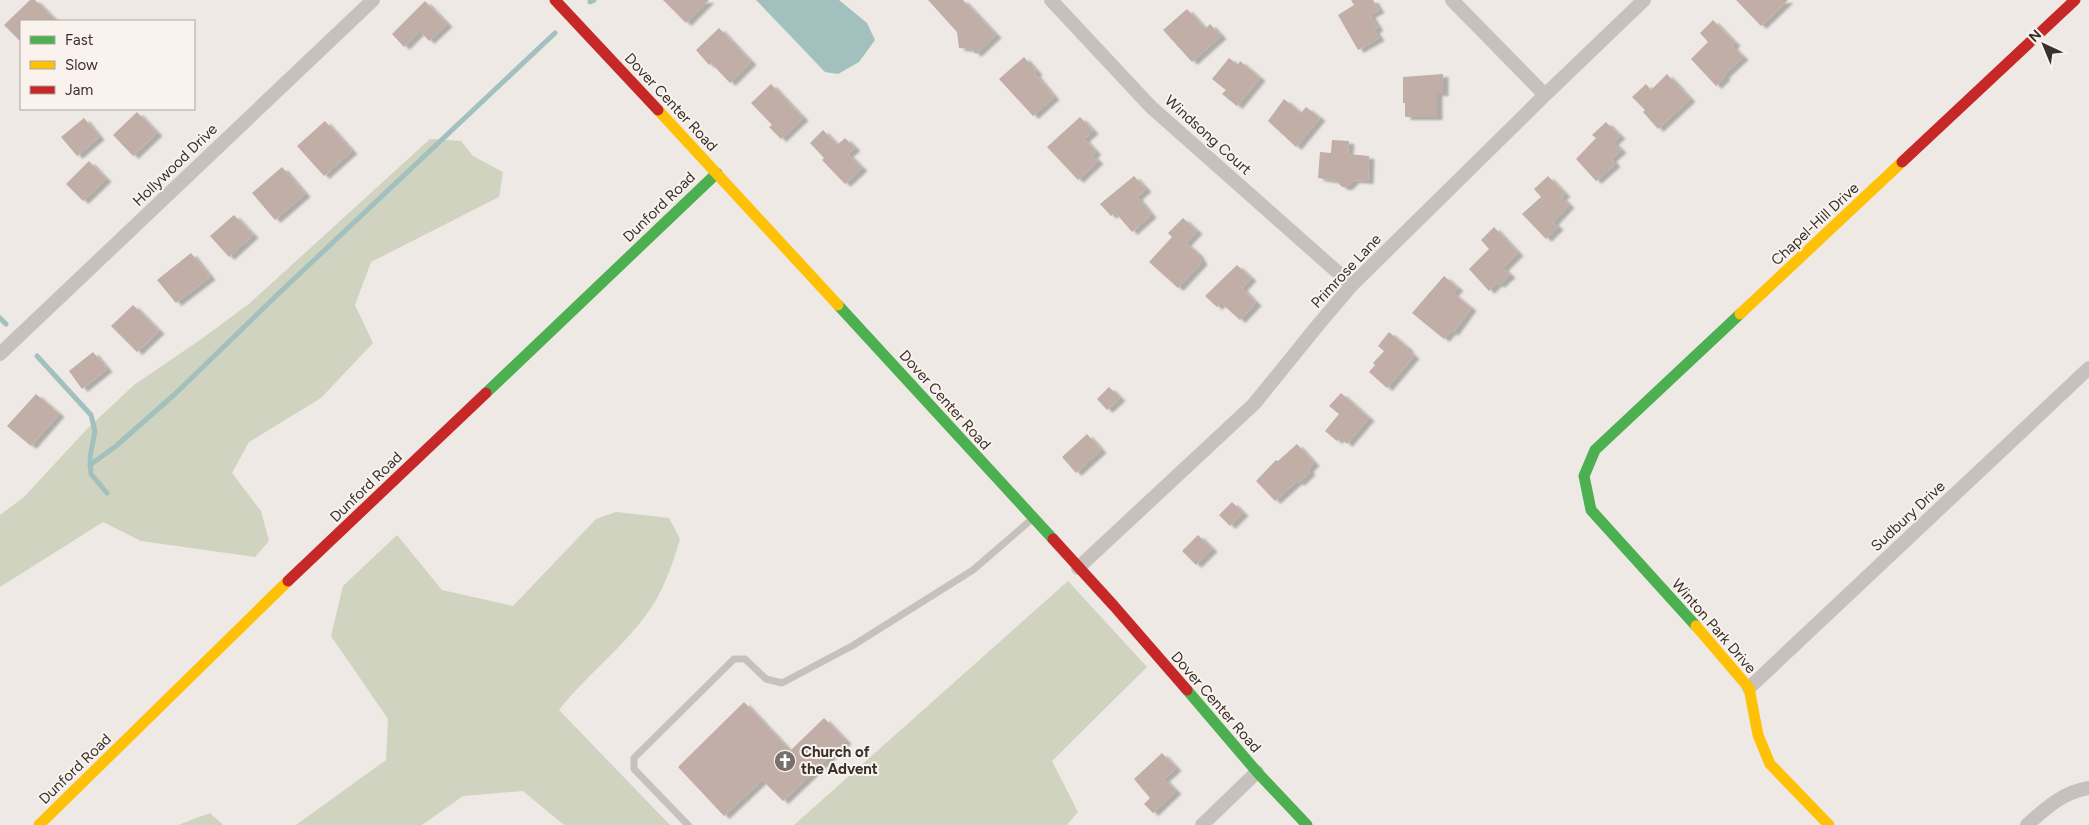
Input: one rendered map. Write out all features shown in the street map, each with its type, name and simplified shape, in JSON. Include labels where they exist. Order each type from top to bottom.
[{"type":"street","name":"Hollywood Drive","points":[[0,354],[372,0]]},
{"type":"street","name":"Dover Center Road","points":[[555,0],[717,173],[1114,606],[1257,772],[1308,825]]},
{"type":"street","name":"Windsong Court","points":[[1050,0],[1151,107],[1352,285]]},
{"type":"street","points":[[1452,0],[1545,94]]},
{"type":"street","name":"Primrose Lane","points":[[1078,568],[1254,404],[1352,285],[1545,94],[1644,0]]},
{"type":"street","name":"Chapel-Hill Drive","points":[[1584,476],[1595,450],[2075,0]]},
{"type":"street","name":"Dunford Road","points":[[39,825],[253,615],[717,173]]},
{"type":"street","name":"Sudbury Drive","points":[[1749,688],[2089,368]]},
{"type":"street","name":"Winton Park Drive","points":[[1584,476],[1591,510],[1749,688],[1758,735],[1770,764],[1829,825]]},
{"type":"street","points":[[1202,825],[1257,772]]},
{"type":"street","points":[[2027,825],[2050,804],[2065,794],[2089,788]]},
{"type":"lane","points":[[688,825],[634,769],[634,758],[734,659],[745,659],[766,679],[782,683],[852,646],[973,570],[1032,518]]},
{"type":"green space","points":[[430,139],[461,141],[473,156],[503,172],[499,197],[371,262],[355,305],[373,343],[321,398],[249,442],[232,473],[261,511],[269,541],[255,557],[141,541],[103,522],[0,587],[0,515],[24,497],[87,429],[134,385],[250,303]]},
{"type":"green space","points":[[616,512],[669,518],[680,539],[664,585],[646,615],[635,630],[559,710],[670,825],[564,825],[523,791],[463,796],[422,825],[296,825],[386,760],[388,719],[331,636],[343,586],[397,535],[442,590],[513,606],[596,519]]},
{"type":"green space","points":[[1068,581],[1147,667],[1052,761],[1078,812],[1067,825],[794,825]]},
{"type":"green space","points":[[210,813],[223,825],[178,825]]},
{"type":"water","points":[[756,0],[839,0],[867,23],[875,40],[859,62],[838,74],[825,72]]},
{"type":"building","points":[[30,0],[35,0],[55,20],[20,20],[20,41],[4,25]]},
{"type":"building","points":[[663,0],[709,0],[686,23]]},
{"type":"building","points":[[928,0],[963,0],[996,35],[976,54],[971,49],[959,48],[957,32]]},
{"type":"building","points":[[1351,0],[1373,0],[1379,10],[1370,15],[1378,28],[1374,30],[1379,38],[1358,50],[1338,15],[1354,5]]},
{"type":"building","points":[[1736,0],[1788,0],[1761,26]]},
{"type":"building","points":[[425,1],[447,24],[429,41],[420,31],[404,47],[392,34]]},
{"type":"building","points":[[1187,9],[1205,29],[1210,24],[1221,36],[1192,62],[1163,30]]},
{"type":"building","points":[[1713,20],[1735,43],[1732,46],[1743,57],[1724,75],[1725,77],[1716,86],[1691,59],[1708,42],[1700,33]]},
{"type":"building","points":[[719,28],[751,62],[730,83],[711,63],[709,65],[696,50]]},
{"type":"building","points":[[1024,57],[1054,97],[1033,116],[999,79]]},
{"type":"building","points":[[1229,58],[1238,65],[1240,61],[1260,78],[1237,106],[1222,94],[1226,90],[1212,79]]},
{"type":"building","points":[[1443,74],[1443,93],[1437,93],[1437,117],[1405,117],[1403,77]]},
{"type":"building","points":[[1667,74],[1690,99],[1658,129],[1643,112],[1645,110],[1632,97],[1646,84],[1651,90]]},
{"type":"building","points":[[771,84],[803,118],[781,139],[769,127],[772,125],[751,103]]},
{"type":"building","points":[[1284,99],[1301,113],[1306,107],[1320,118],[1296,147],[1268,121]]},
{"type":"building","points":[[137,112],[157,133],[133,156],[113,135]]},
{"type":"building","points":[[1080,117],[1093,131],[1084,139],[1096,152],[1092,155],[1098,161],[1078,180],[1047,147]]},
{"type":"building","points":[[84,118],[99,137],[77,156],[61,137]]},
{"type":"building","points":[[325,121],[352,151],[324,176],[297,146]]},
{"type":"building","points":[[1606,122],[1620,136],[1613,142],[1621,150],[1611,159],[1615,164],[1596,181],[1576,159],[1596,138],[1592,135]]},
{"type":"building","points":[[823,130],[837,145],[845,138],[855,148],[848,154],[862,168],[845,184],[822,160],[824,158],[810,143]]},
{"type":"building","points":[[1332,140],[1349,141],[1348,154],[1369,156],[1368,181],[1354,180],[1347,187],[1342,187],[1337,181],[1318,178],[1320,152],[1331,153]]},
{"type":"building","points":[[89,161],[106,179],[83,201],[66,184]]},
{"type":"building","points":[[282,167],[305,194],[275,220],[252,193]]},
{"type":"building","points":[[1134,176],[1146,189],[1137,197],[1151,215],[1132,232],[1115,212],[1111,216],[1100,204]]},
{"type":"building","points":[[1548,176],[1565,194],[1561,197],[1569,205],[1553,222],[1558,227],[1546,239],[1522,214],[1541,197],[1534,189]]},
{"type":"building","points":[[234,215],[253,235],[229,257],[210,236]]},
{"type":"building","points":[[1183,218],[1197,231],[1186,243],[1197,253],[1202,262],[1178,288],[1149,262],[1172,237],[1168,233]]},
{"type":"building","points":[[1494,227],[1518,253],[1503,268],[1510,275],[1499,285],[1497,283],[1489,291],[1469,269],[1489,249],[1481,240]]},
{"type":"building","points":[[191,253],[210,277],[176,303],[157,280]]},
{"type":"building","points":[[1237,265],[1251,278],[1242,288],[1256,303],[1240,320],[1221,303],[1217,307],[1205,296]]},
{"type":"building","points":[[1444,276],[1458,288],[1453,293],[1471,308],[1453,333],[1451,331],[1444,339],[1412,313]]},
{"type":"building","points":[[133,305],[159,331],[137,352],[111,326]]},
{"type":"building","points":[[1389,332],[1408,348],[1414,356],[1387,388],[1369,372],[1375,365],[1373,363],[1384,351],[1378,346]]},
{"type":"building","points":[[93,352],[107,369],[82,389],[69,371]]},
{"type":"building","points":[[1109,387],[1120,398],[1107,410],[1097,399]]},
{"type":"building","points":[[1341,393],[1369,418],[1347,444],[1340,437],[1337,441],[1325,431],[1339,414],[1329,406]]},
{"type":"building","points":[[36,394],[59,414],[31,446],[7,426]]},
{"type":"building","points":[[1087,434],[1101,450],[1076,473],[1062,457]]},
{"type":"building","points":[[1297,444],[1314,463],[1308,469],[1310,472],[1299,483],[1297,481],[1275,501],[1256,481],[1276,460],[1278,461]]},
{"type":"building","points":[[1232,502],[1243,513],[1230,526],[1219,515]]},
{"type":"building","points":[[1198,535],[1212,549],[1196,565],[1182,551]]},
{"type":"building","name":"Church of the Advent","points":[[744,702],[790,751],[824,718],[846,741],[783,801],[762,780],[724,816],[678,767]]},
{"type":"building","points":[[1162,753],[1176,768],[1164,779],[1176,791],[1153,813],[1144,804],[1150,798],[1134,779]]},
{"type":"waterway","points":[[590,2],[594,0]]},
{"type":"waterway","points":[[90,465],[116,446],[175,394],[555,33]]},
{"type":"waterway","points":[[0,318],[6,324]]},
{"type":"waterway","points":[[37,356],[91,415],[95,431],[90,457],[91,474],[107,493]]},
{"type":"traffic: fast","points":[[486,393],[717,173]]},
{"type":"traffic: fast","points":[[838,305],[1053,539]]},
{"type":"traffic: fast","points":[[1696,626],[1591,510],[1584,476],[1595,450],[1740,314]]},
{"type":"traffic: fast","points":[[1187,690],[1257,772],[1307,825]]},
{"type":"traffic: slow","points":[[658,110],[838,305]]},
{"type":"traffic: slow","points":[[1740,314],[1902,162]]},
{"type":"traffic: slow","points":[[39,825],[288,581]]},
{"type":"traffic: slow","points":[[1696,626],[1749,688],[1758,735],[1770,764],[1829,825]]},
{"type":"traffic: jam","points":[[555,0],[658,110]]},
{"type":"traffic: jam","points":[[1902,162],[2075,0]]},
{"type":"traffic: jam","points":[[288,581],[486,393]]},
{"type":"traffic: jam","points":[[1053,539],[1187,690]]},
{"type":"place","name":"Church of the Advent","points":[[785,761]]}]
